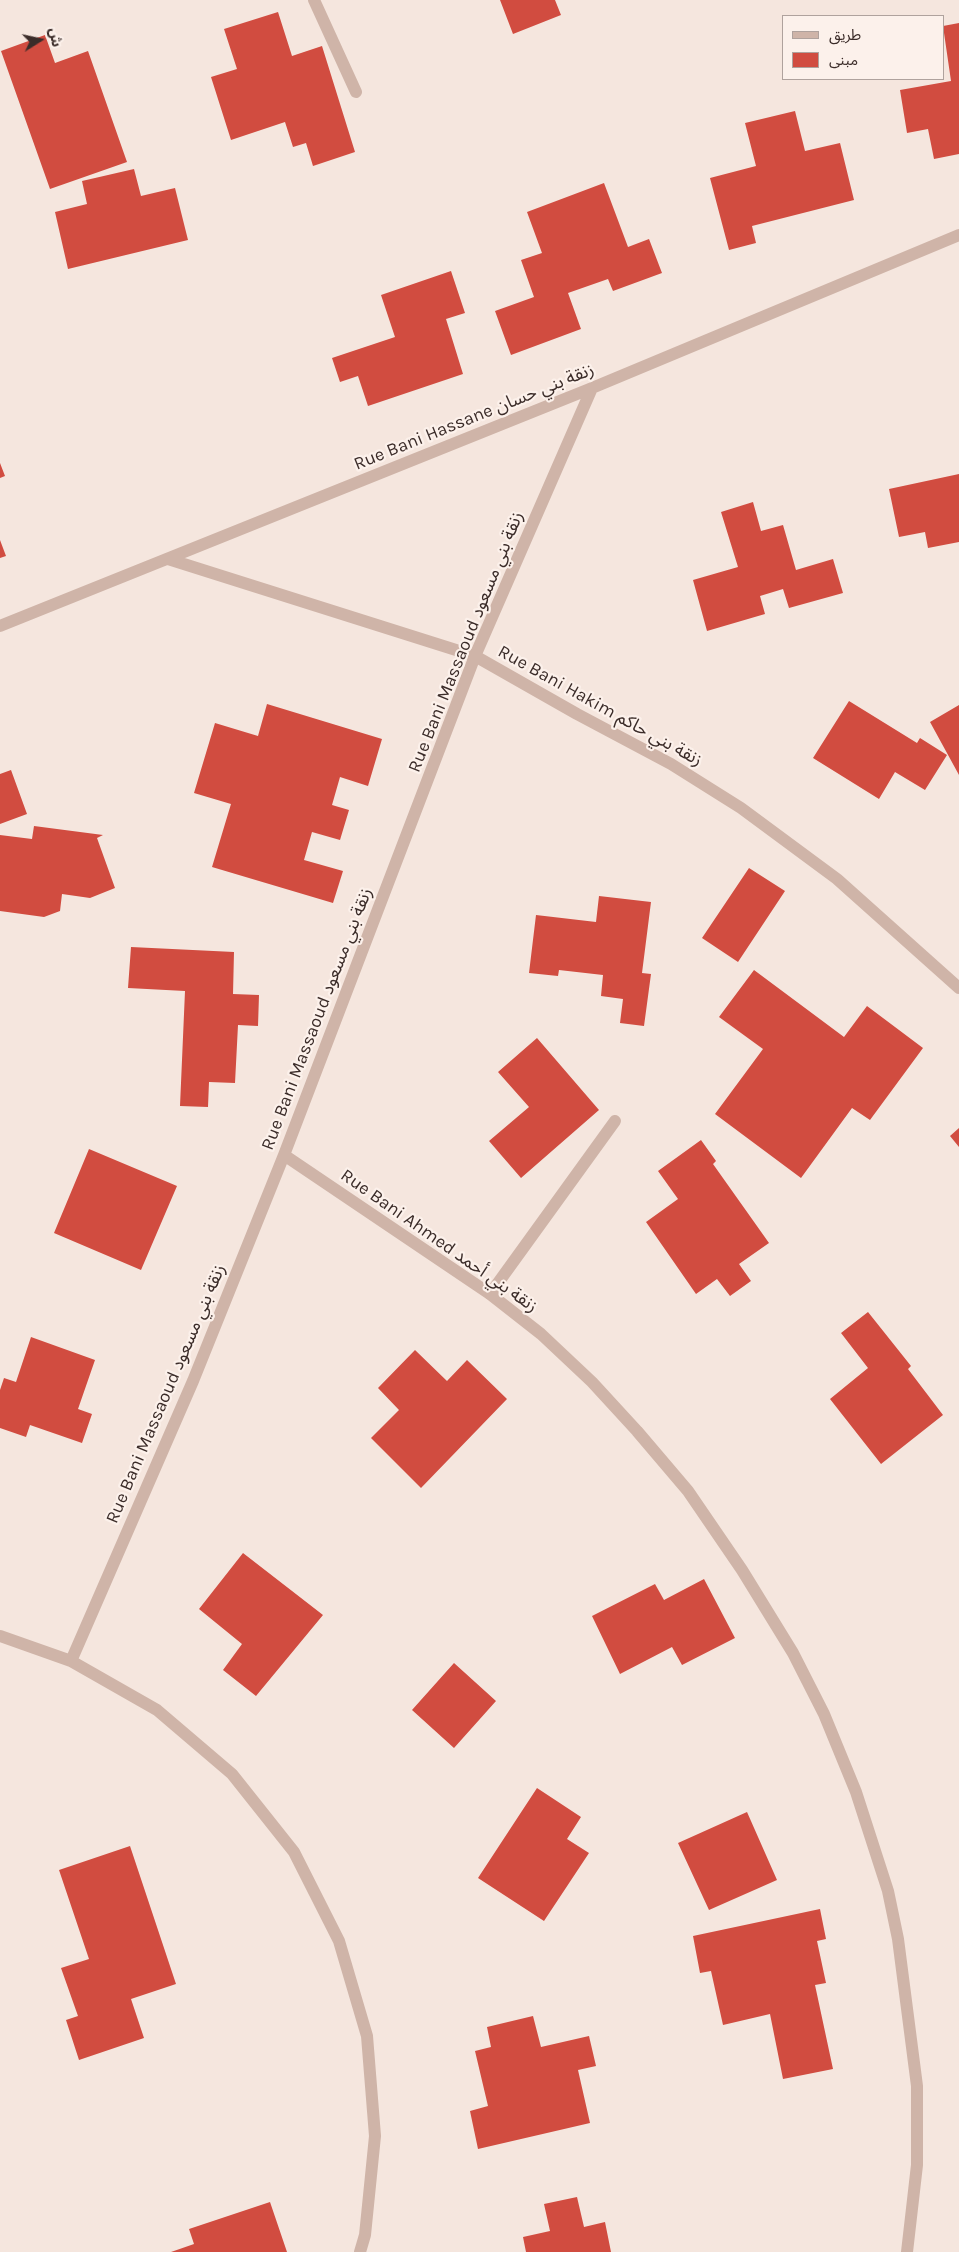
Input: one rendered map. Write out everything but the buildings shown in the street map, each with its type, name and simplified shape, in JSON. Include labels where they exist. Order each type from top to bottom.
[{"type":"street","points":[[314,0],[356,92]]},
{"type":"street","name":"Rue Bani Hassane زنقة بني حسان","points":[[0,626],[592,388],[959,234]]},
{"type":"street","name":"Rue Bani Massaoud زنقة بني مسعود","points":[[71,1661],[193,1382],[284,1155],[476,656],[592,388]]},
{"type":"street","name":"Rue Bani Hakim زنقة بني حاكم","points":[[168,559],[476,656],[577,714],[671,764],[741,808],[837,879],[959,988]]},
{"type":"street","points":[[490,1294],[615,1121]]},
{"type":"street","name":"Rue Bani Ahmed زنقة بني أحمد","points":[[284,1155],[490,1294],[541,1334],[592,1382],[638,1431],[688,1491],[742,1570],[783,1637],[824,1714],[852,1783],[888,1891],[898,1940],[917,2086],[917,2165],[907,2252]]},
{"type":"street","points":[[0,1636],[71,1661],[157,1710],[232,1774],[294,1852],[339,1941],[367,2036],[375,2136],[365,2235],[360,2252]]}]
